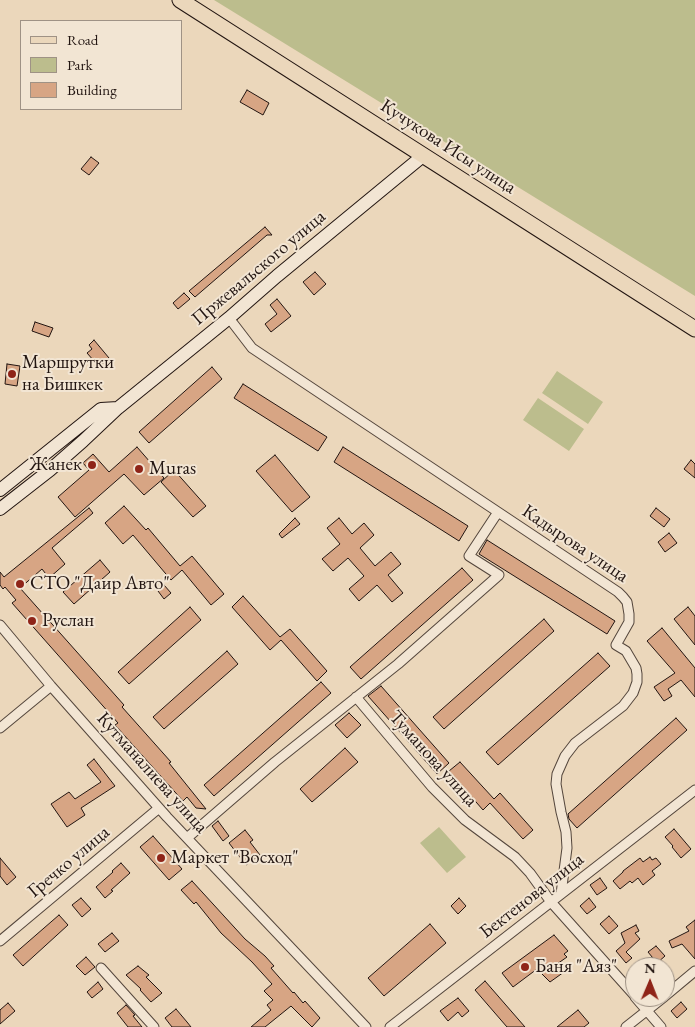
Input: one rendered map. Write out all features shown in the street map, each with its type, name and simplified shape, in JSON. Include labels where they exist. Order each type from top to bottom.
[{"type":"main road","name":"Кучукова Исы улица","points":[[180,0],[695,329]]},
{"type":"main road","name":"Пржевальского улица","points":[[0,509],[83,441],[118,408],[424,155]]},
{"type":"main road","name":"Пржевальского улица","points":[[0,490],[101,409],[118,408]]},
{"type":"street","name":"Кадырова улица","points":[[229,318],[252,348],[618,592],[627,602],[629,622],[616,645],[626,651],[636,668],[638,674],[633,693],[623,706],[575,743],[565,756],[557,774],[556,784],[566,832],[567,848],[561,894]]},
{"type":"street","points":[[187,838],[275,762],[398,664],[499,575],[469,556],[498,512]]},
{"type":"street","name":"Кутманалиева улица","points":[[0,625],[51,686],[159,808],[366,1027]]},
{"type":"street","points":[[0,728],[51,686]]},
{"type":"street","name":"Туманова улица","points":[[356,697],[432,787],[465,820],[515,857],[530,873],[551,902],[625,986]]},
{"type":"street","name":"Бектенова улица","points":[[390,1027],[695,790]]},
{"type":"street","name":"Гречко улица","points":[[0,941],[159,808]]},
{"type":"street","points":[[101,968],[154,1027]]},
{"type":"street","points":[[675,988],[695,971]]},
{"type":"street","name":"Туманова улица","points":[[644,1007],[661,1027]]},
{"type":"street","points":[[626,1027],[653,1007]]},
{"type":"green space","points":[[214,0],[695,0],[695,296]]},
{"type":"green space","points":[[557,371],[603,402],[588,424],[542,393]]},
{"type":"green space","points":[[538,398],[584,429],[569,451],[523,420]]},
{"type":"green space","points":[[439,827],[466,857],[447,873],[420,843]]},
{"type":"building","points":[[247,90],[269,103],[263,115],[240,102]]},
{"type":"building","points":[[91,157],[99,163],[89,175],[81,169]]},
{"type":"building","points":[[265,227],[272,235],[267,235],[195,297],[189,291]]},
{"type":"building","points":[[315,272],[326,284],[314,295],[303,282]]},
{"type":"building","points":[[184,293],[190,299],[178,309],[173,303]]},
{"type":"building","points":[[277,299],[291,316],[271,332],[265,324],[277,314],[270,305]]},
{"type":"building","points":[[35,322],[53,328],[49,337],[32,331]]},
{"type":"building","points":[[94,340],[109,358],[101,365],[96,359],[94,361],[87,353],[92,349],[89,345]]},
{"type":"building","points":[[7,364],[20,366],[17,386],[5,384]]},
{"type":"building","points":[[212,367],[222,379],[149,443],[139,432]]},
{"type":"building","points":[[243,384],[327,437],[318,451],[234,398]]},
{"type":"building","points":[[137,447],[164,478],[144,495],[124,474],[75,517],[58,497],[89,470],[83,463],[93,454],[109,472]]},
{"type":"building","points":[[343,447],[468,526],[459,541],[334,462]]},
{"type":"building","points":[[275,455],[310,497],[292,512],[256,471]]},
{"type":"building","points":[[691,460],[695,464],[695,478],[684,469]]},
{"type":"building","points":[[174,470],[206,506],[193,517],[161,482]]},
{"type":"building","points":[[124,506],[146,530],[148,528],[180,566],[192,556],[224,594],[211,605],[182,570],[171,580],[133,535],[123,544],[105,523]]},
{"type":"building","points":[[89,508],[93,513],[52,548],[65,564],[49,578],[42,569],[20,588],[124,705],[122,707],[171,762],[169,763],[206,809],[196,808],[187,797],[183,801],[115,725],[118,723],[12,603],[16,600],[5,587],[3,589],[0,585],[0,572],[4,577]]},
{"type":"building","points":[[656,508],[670,519],[664,527],[650,516]]},
{"type":"building","points":[[295,518],[300,524],[282,538],[279,534]]},
{"type":"building","points":[[339,518],[352,534],[364,523],[374,535],[360,548],[375,566],[391,552],[401,564],[388,575],[403,593],[392,602],[377,585],[359,601],[349,589],[364,576],[348,558],[333,571],[322,559],[340,544],[327,528]]},
{"type":"building","points":[[669,533],[677,543],[665,552],[658,542]]},
{"type":"building","points":[[487,540],[615,621],[607,634],[479,554]]},
{"type":"building","points":[[100,560],[110,572],[74,604],[63,592]]},
{"type":"building","points":[[462,568],[473,580],[361,679],[350,667]]},
{"type":"building","points":[[164,585],[171,593],[164,599],[158,591]]},
{"type":"building","points":[[243,596],[280,637],[290,629],[327,671],[317,681],[281,640],[270,650],[232,607]]},
{"type":"building","points":[[190,607],[201,620],[129,684],[118,672]]},
{"type":"building","points":[[688,607],[695,616],[695,645],[674,619]]},
{"type":"building","points":[[544,619],[554,631],[444,729],[433,717]]},
{"type":"building","points":[[662,628],[695,668],[695,697],[681,680],[668,689],[672,696],[664,701],[654,687],[675,673],[647,641]]},
{"type":"building","points":[[227,651],[238,664],[164,729],[153,717]]},
{"type":"building","points":[[598,653],[610,666],[498,765],[486,752]]},
{"type":"building","points":[[321,682],[331,693],[214,796],[204,785]]},
{"type":"building","points":[[381,686],[449,763],[437,774],[368,696]]},
{"type":"building","points":[[349,713],[361,725],[347,738],[335,725]]},
{"type":"building","points":[[676,718],[687,730],[577,828],[569,819],[568,814]]},
{"type":"building","points":[[345,748],[358,762],[312,802],[300,789]]},
{"type":"building","points":[[94,759],[115,786],[81,808],[85,815],[67,827],[51,804],[69,792],[75,799],[101,782],[87,765]]},
{"type":"building","points":[[460,762],[494,799],[500,793],[533,830],[523,839],[490,803],[483,810],[449,771]]},
{"type":"building","points":[[218,821],[229,836],[223,841],[212,826]]},
{"type":"building","points":[[674,829],[691,849],[681,858],[665,837]]},
{"type":"building","points":[[245,830],[253,840],[250,842],[260,855],[246,865],[229,843]]},
{"type":"building","name":"Маркет \"Восход\"","points":[[153,836],[182,869],[169,880],[140,847]]},
{"type":"building","points":[[650,857],[652,860],[656,858],[661,864],[652,871],[655,875],[643,885],[638,878],[632,883],[630,881],[620,889],[613,881],[640,858],[643,862]]},
{"type":"building","points":[[0,858],[16,877],[7,885],[0,876]]},
{"type":"building","points":[[121,863],[130,873],[105,898],[96,887]]},
{"type":"building","points":[[600,878],[607,888],[597,895],[590,885]]},
{"type":"building","points":[[192,881],[245,939],[265,956],[274,966],[271,968],[293,993],[303,1003],[305,1001],[320,1018],[312,1027],[291,1006],[265,1027],[251,1027],[271,1010],[267,1005],[273,1000],[264,991],[272,984],[221,933],[196,902],[194,904],[181,890]]},
{"type":"building","points":[[81,898],[91,909],[82,917],[72,905]]},
{"type":"building","points":[[459,898],[466,906],[458,914],[451,906]]},
{"type":"building","points":[[589,898],[596,907],[587,914],[580,906]]},
{"type":"building","points":[[59,915],[68,925],[23,966],[13,955]]},
{"type":"building","points":[[609,916],[618,926],[609,934],[600,924]]},
{"type":"building","points":[[695,920],[695,959],[682,944],[672,948],[669,941],[689,931],[686,927]]},
{"type":"building","points":[[430,924],[446,943],[384,996],[368,978]]},
{"type":"building","points":[[636,925],[639,931],[635,933],[640,939],[626,952],[631,957],[625,957],[625,962],[616,951],[625,943],[621,933]]},
{"type":"building","points":[[112,933],[119,941],[105,952],[98,944]]},
{"type":"building","points":[[554,935],[568,951],[564,954],[567,957],[557,964],[564,972],[550,982],[537,969],[513,987],[502,973]]},
{"type":"building","points":[[656,946],[665,956],[652,957],[648,952]]},
{"type":"building","points":[[86,957],[95,967],[85,975],[76,966]]},
{"type":"building","points":[[138,966],[149,975],[146,977],[162,993],[151,1002],[126,975]]},
{"type":"building","points":[[485,981],[525,1027],[507,1027],[475,990]]},
{"type":"building","points":[[98,982],[103,989],[92,998],[87,992]]},
{"type":"building","points":[[458,998],[469,1011],[462,1017],[458,1012],[448,1021],[440,1011]]},
{"type":"building","points":[[681,1002],[687,1009],[677,1018],[671,1011]]},
{"type":"building","points":[[8,1003],[15,1011],[0,1024],[0,1010]]},
{"type":"building","points":[[126,1005],[142,1027],[128,1027],[117,1013]]},
{"type":"building","points":[[176,1009],[191,1027],[172,1027],[165,1018]]},
{"type":"building","points":[[578,1010],[589,1023],[584,1027],[557,1027]]},
{"type":"place","name":"Маршрутки на Бишкек","points":[[12,374]]},
{"type":"place","name":"Жанек","points":[[92,465]]},
{"type":"place","name":"Muras","points":[[139,469]]},
{"type":"place","name":"СТО \"Даир Авто\"","points":[[20,584]]},
{"type":"place","name":"Руслан","points":[[32,621]]},
{"type":"place","name":"Маркет \"Восход\"","points":[[161,858]]},
{"type":"place","name":"Баня \"Аяз\"","points":[[525,967]]}]
